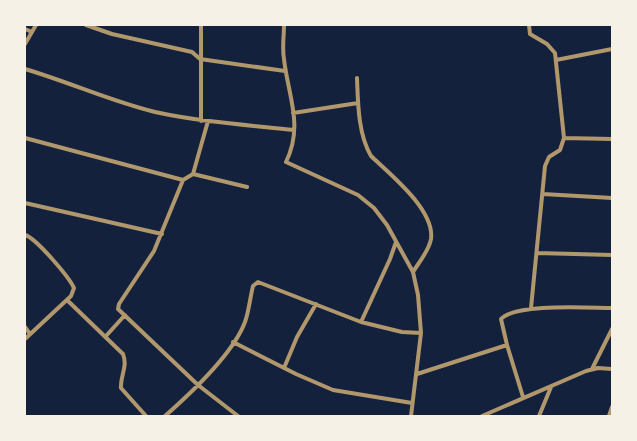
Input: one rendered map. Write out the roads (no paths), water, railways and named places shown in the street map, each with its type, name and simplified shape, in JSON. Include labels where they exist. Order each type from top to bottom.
[{"type":"street","points":[[25,44],[36,25]]},
{"type":"street","points":[[86,25],[112,34],[192,52],[200,59],[285,71]]},
{"type":"street","points":[[201,25],[201,120]]},
{"type":"street","points":[[284,25],[283,49],[285,71],[293,113],[294,130],[292,148],[286,162],[358,195],[374,208],[383,219],[413,272],[418,295],[421,333],[411,416]]},
{"type":"street","points":[[529,25],[530,34],[547,44],[555,53],[564,138],[560,150],[549,157],[545,166],[531,308]]},
{"type":"street","points":[[25,29],[32,32]]},
{"type":"street","points":[[556,60],[612,49]]},
{"type":"street","points":[[25,69],[97,95],[140,108],[201,120],[294,130]]},
{"type":"street","points":[[357,78],[358,103],[367,148],[371,156],[417,201],[427,220],[431,238],[429,246],[413,272]]},
{"type":"street","points":[[293,113],[358,103]]},
{"type":"street","points":[[208,121],[193,174],[183,180],[151,258],[118,304],[118,309],[198,386],[238,416]]},
{"type":"street","points":[[25,138],[183,180]]},
{"type":"street","points":[[564,138],[612,139]]},
{"type":"street","points":[[193,174],[247,187]]},
{"type":"street","points":[[543,194],[612,198]]},
{"type":"street","points":[[25,203],[162,234]]},
{"type":"street","points":[[25,235],[34,239],[41,246],[72,284],[73,291],[67,300],[25,339]]},
{"type":"street","points":[[361,322],[390,259],[396,242]]},
{"type":"street","points":[[537,253],[612,255]]},
{"type":"street","points":[[165,416],[198,386],[233,342],[244,324],[253,286],[258,282],[361,322],[402,332],[421,333]]},
{"type":"street","points":[[67,300],[124,354],[126,361],[124,376],[120,382],[121,388],[146,416]]},
{"type":"street","points":[[284,368],[297,337],[316,304]]},
{"type":"street","points":[[523,397],[507,345],[501,319],[507,315],[531,308],[612,308]]},
{"type":"street","points":[[106,336],[125,315]]},
{"type":"street","points":[[25,327],[30,334]]},
{"type":"street","points":[[592,369],[612,329]]},
{"type":"street","points":[[233,342],[284,368],[333,390],[412,403]]},
{"type":"street","points":[[417,374],[507,345]]},
{"type":"street","points":[[482,416],[523,397],[551,387],[592,369],[609,367],[612,369]]},
{"type":"street","points":[[539,416],[551,387]]},
{"type":"street","points":[[609,416],[612,407]]}]
